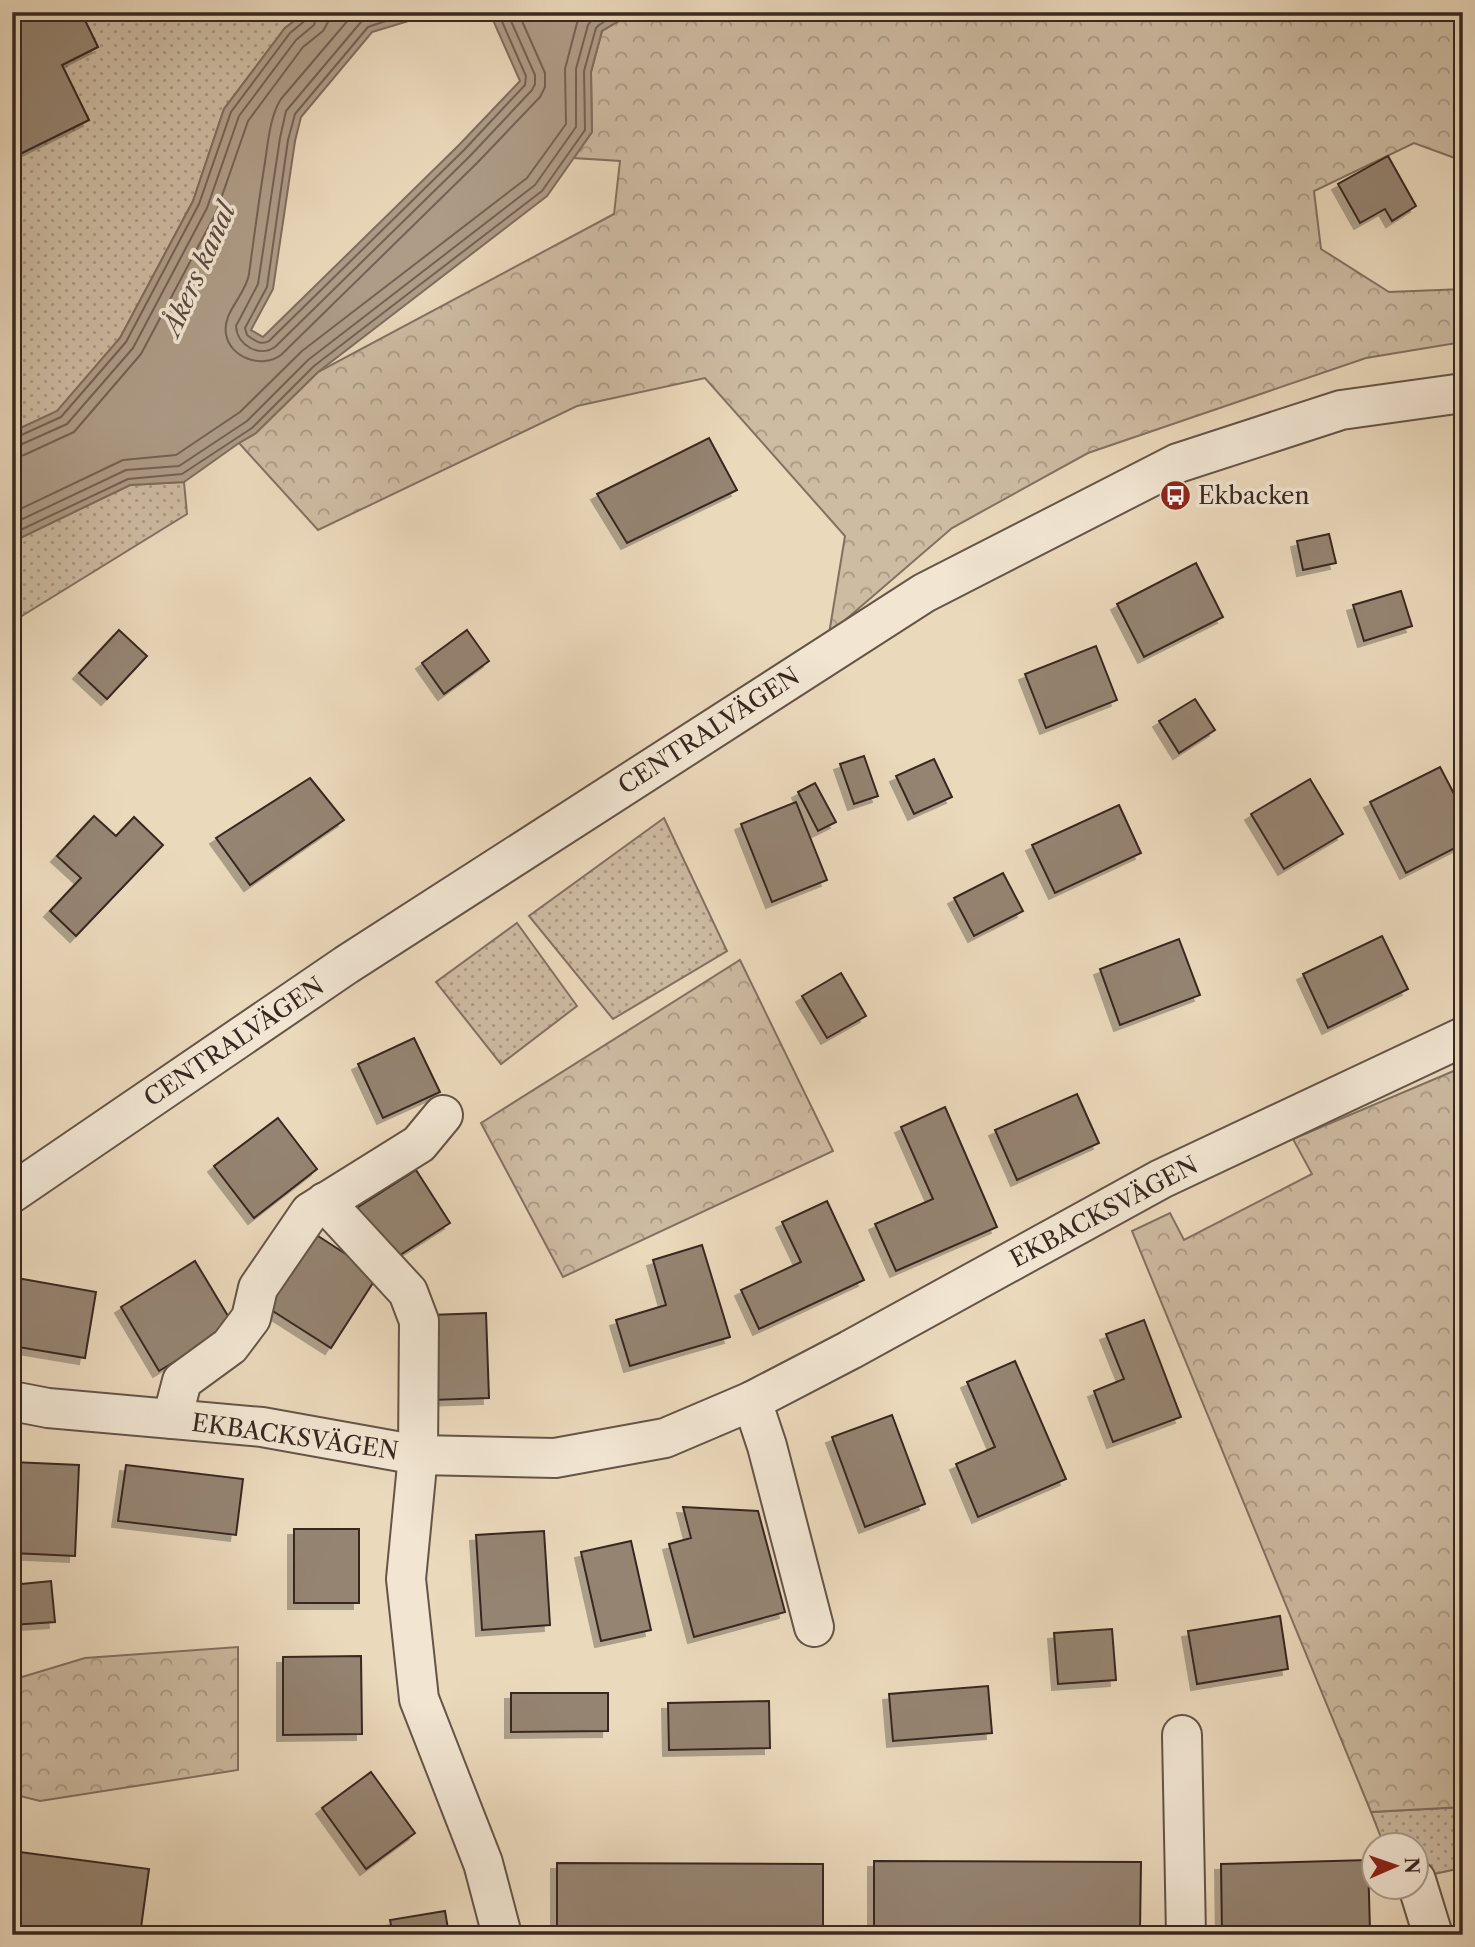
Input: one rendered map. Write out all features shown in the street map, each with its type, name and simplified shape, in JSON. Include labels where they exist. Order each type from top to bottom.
[{"type":"street","name":"CENTRALVÄGEN","points":[[12,1193],[346,965],[924,593],[1178,463],[1341,410],[1463,393]]},
{"type":"street","name":"EKBACKSVÄGEN","points":[[12,1401],[48,1408],[262,1427],[418,1455],[555,1458],[664,1438],[752,1401],[850,1350],[1161,1179],[1463,1037]]},
{"type":"street","name":"EKBACKSVÄGEN","points":[[172,1419],[182,1381],[230,1346],[251,1318],[258,1288],[310,1212],[419,1143],[443,1115]]},
{"type":"street","name":"EKBACKSVÄGEN","points":[[325,1202],[408,1292],[419,1321],[418,1455]]},
{"type":"street","points":[[752,1401],[767,1446],[814,1627]]},
{"type":"street","points":[[418,1455],[405,1579],[419,1699],[483,1863],[502,1935]]},
{"type":"street","points":[[1182,1735],[1186,1935]]},
{"type":"street","points":[[1423,1902],[1433,1935]]},
{"type":"green space","points":[[81,12],[306,12],[285,28],[224,109],[193,201],[120,338],[57,412],[12,432],[12,158],[89,120],[62,65],[98,47]]},
{"type":"green space","points":[[634,12],[1463,12],[1463,161],[1414,143],[1314,191],[1321,249],[1389,292],[1463,289],[1463,342],[1366,358],[1088,453],[952,528],[829,634],[845,536],[705,378],[577,406],[318,530],[239,443],[256,433],[318,372],[614,214],[620,161],[574,158],[592,132],[591,72],[602,31]]},
{"type":"green space","points":[[184,482],[187,514],[12,622],[12,542],[130,485]]},
{"type":"green space","points":[[664,818],[727,951],[613,1019],[529,916]]},
{"type":"green space","points":[[517,923],[577,1006],[501,1064],[436,982]]},
{"type":"green space","points":[[740,960],[833,1151],[563,1277],[481,1123]]},
{"type":"green space","points":[[1463,1067],[1463,1807],[1371,1812],[1132,1231],[1170,1213],[1184,1240],[1312,1174],[1293,1139]]},
{"type":"green space","points":[[238,1647],[238,1770],[40,1801],[12,1794],[12,1680],[85,1658]]},
{"type":"green space","points":[[1463,1807],[1463,1886],[1457,1869],[1430,1875],[1430,1832],[1379,1832],[1371,1812]]},
{"type":"water","name":"Åkers kanal","points":[[306,12],[428,12],[415,19],[372,32],[301,117],[273,289],[251,330],[263,337],[459,145],[520,81],[493,20],[465,12],[634,12],[602,31],[591,72],[592,132],[547,196],[318,372],[256,433],[184,482],[130,485],[12,542],[12,432],[57,411],[120,338],[193,201],[224,109],[285,28]]},
{"type":"building","points":[[12,12],[81,12],[98,47],[62,65],[89,120],[12,158]]},
{"type":"building","points":[[1388,156],[1416,206],[1392,221],[1385,209],[1360,223],[1338,184]]},
{"type":"building","points":[[709,438],[737,490],[627,543],[597,494]]},
{"type":"building","points":[[1329,534],[1336,563],[1303,570],[1297,541]]},
{"type":"building","points":[[1196,563],[1223,617],[1144,657],[1117,604]]},
{"type":"building","points":[[1401,591],[1412,626],[1364,641],[1353,605]]},
{"type":"building","points":[[119,630],[147,656],[107,699],[79,673]]},
{"type":"building","points":[[467,630],[489,661],[444,694],[422,663]]},
{"type":"building","points":[[1096,646],[1117,700],[1046,728],[1025,674]]},
{"type":"building","points":[[1195,699],[1215,730],[1179,753],[1159,721]]},
{"type":"building","points":[[864,756],[878,796],[854,804],[840,764]]},
{"type":"building","points":[[934,759],[952,797],[914,814],[896,776]]},
{"type":"building","points":[[1440,767],[1463,811],[1463,844],[1406,873],[1370,802]]},
{"type":"building","points":[[310,778],[344,820],[250,885],[216,838]]},
{"type":"building","points":[[1310,779],[1343,834],[1284,869],[1251,814]]},
{"type":"building","points":[[815,783],[836,822],[818,831],[798,792]]},
{"type":"building","points":[[796,802],[827,880],[772,902],[741,824]]},
{"type":"building","points":[[1119,805],[1141,853],[1055,893],[1032,845]]},
{"type":"building","points":[[94,816],[116,836],[134,817],[163,845],[76,936],[50,911],[81,878],[57,856]]},
{"type":"building","points":[[1003,873],[1023,911],[974,936],[954,898]]},
{"type":"building","points":[[1382,936],[1408,989],[1328,1028],[1303,974]]},
{"type":"building","points":[[1179,939],[1200,995],[1120,1025],[1100,969]]},
{"type":"building","points":[[841,973],[866,1016],[827,1038],[802,996]]},
{"type":"building","points":[[414,1038],[440,1092],[383,1118],[358,1064]]},
{"type":"building","points":[[1077,1094],[1099,1143],[1017,1180],[995,1130]]},
{"type":"building","points":[[945,1107],[997,1227],[896,1271],[875,1224],[933,1199],[901,1127]]},
{"type":"building","points":[[278,1118],[317,1169],[254,1218],[214,1166]]},
{"type":"building","points":[[416,1170],[450,1223],[386,1264],[352,1211]]},
{"type":"building","points":[[827,1201],[864,1280],[759,1329],[741,1290],[801,1262],[782,1222]]},
{"type":"building","points":[[315,1234],[378,1275],[331,1348],[268,1308]]},
{"type":"building","points":[[702,1245],[730,1337],[630,1366],[616,1320],[666,1305],[653,1260]]},
{"type":"building","points":[[195,1261],[234,1326],[159,1371],[121,1307]]},
{"type":"building","points":[[17,1278],[96,1292],[85,1358],[12,1346],[12,1308]]},
{"type":"building","points":[[486,1313],[489,1398],[431,1400],[429,1315]]},
{"type":"building","points":[[1144,1320],[1181,1417],[1113,1442],[1094,1391],[1124,1379],[1106,1334]]},
{"type":"building","points":[[1015,1361],[1066,1479],[978,1517],[956,1464],[995,1447],[967,1382]]},
{"type":"building","points":[[892,1415],[925,1504],[865,1527],[832,1437]]},
{"type":"building","points":[[12,1462],[79,1465],[75,1556],[12,1553]]},
{"type":"building","points":[[126,1465],[243,1479],[236,1535],[118,1521]]},
{"type":"building","points":[[683,1507],[758,1511],[785,1612],[694,1637],[669,1544],[691,1538]]},
{"type":"building","points":[[294,1529],[359,1529],[359,1603],[294,1603]]},
{"type":"building","points":[[544,1531],[550,1625],[482,1630],[476,1535]]},
{"type":"building","points":[[631,1541],[651,1630],[601,1641],[581,1552]]},
{"type":"building","points":[[51,1581],[55,1622],[12,1625],[12,1585]]},
{"type":"building","points":[[1280,1616],[1288,1669],[1197,1684],[1188,1631]]},
{"type":"building","points":[[1112,1629],[1116,1680],[1058,1684],[1054,1633]]},
{"type":"building","points":[[361,1656],[362,1734],[283,1735],[283,1657]]},
{"type":"building","points":[[988,1686],[992,1733],[893,1741],[889,1694]]},
{"type":"building","points":[[511,1693],[608,1693],[608,1731],[511,1732]]},
{"type":"building","points":[[769,1701],[770,1748],[669,1750],[668,1703]]},
{"type":"building","points":[[371,1772],[415,1833],[366,1869],[322,1808]]},
{"type":"building","points":[[12,1851],[149,1869],[140,1935],[12,1935]]},
{"type":"building","points":[[1360,1860],[1360,1902],[1369,1902],[1370,1931],[1222,1935],[1221,1864]]},
{"type":"building","points":[[874,1861],[1141,1862],[1140,1930],[874,1929]]},
{"type":"building","points":[[557,1863],[823,1864],[823,1932],[557,1932]]},
{"type":"building","points":[[445,1911],[449,1935],[393,1935],[390,1920]]},
{"type":"place","name":"Ekbacken","points":[[1175,496]]}]
